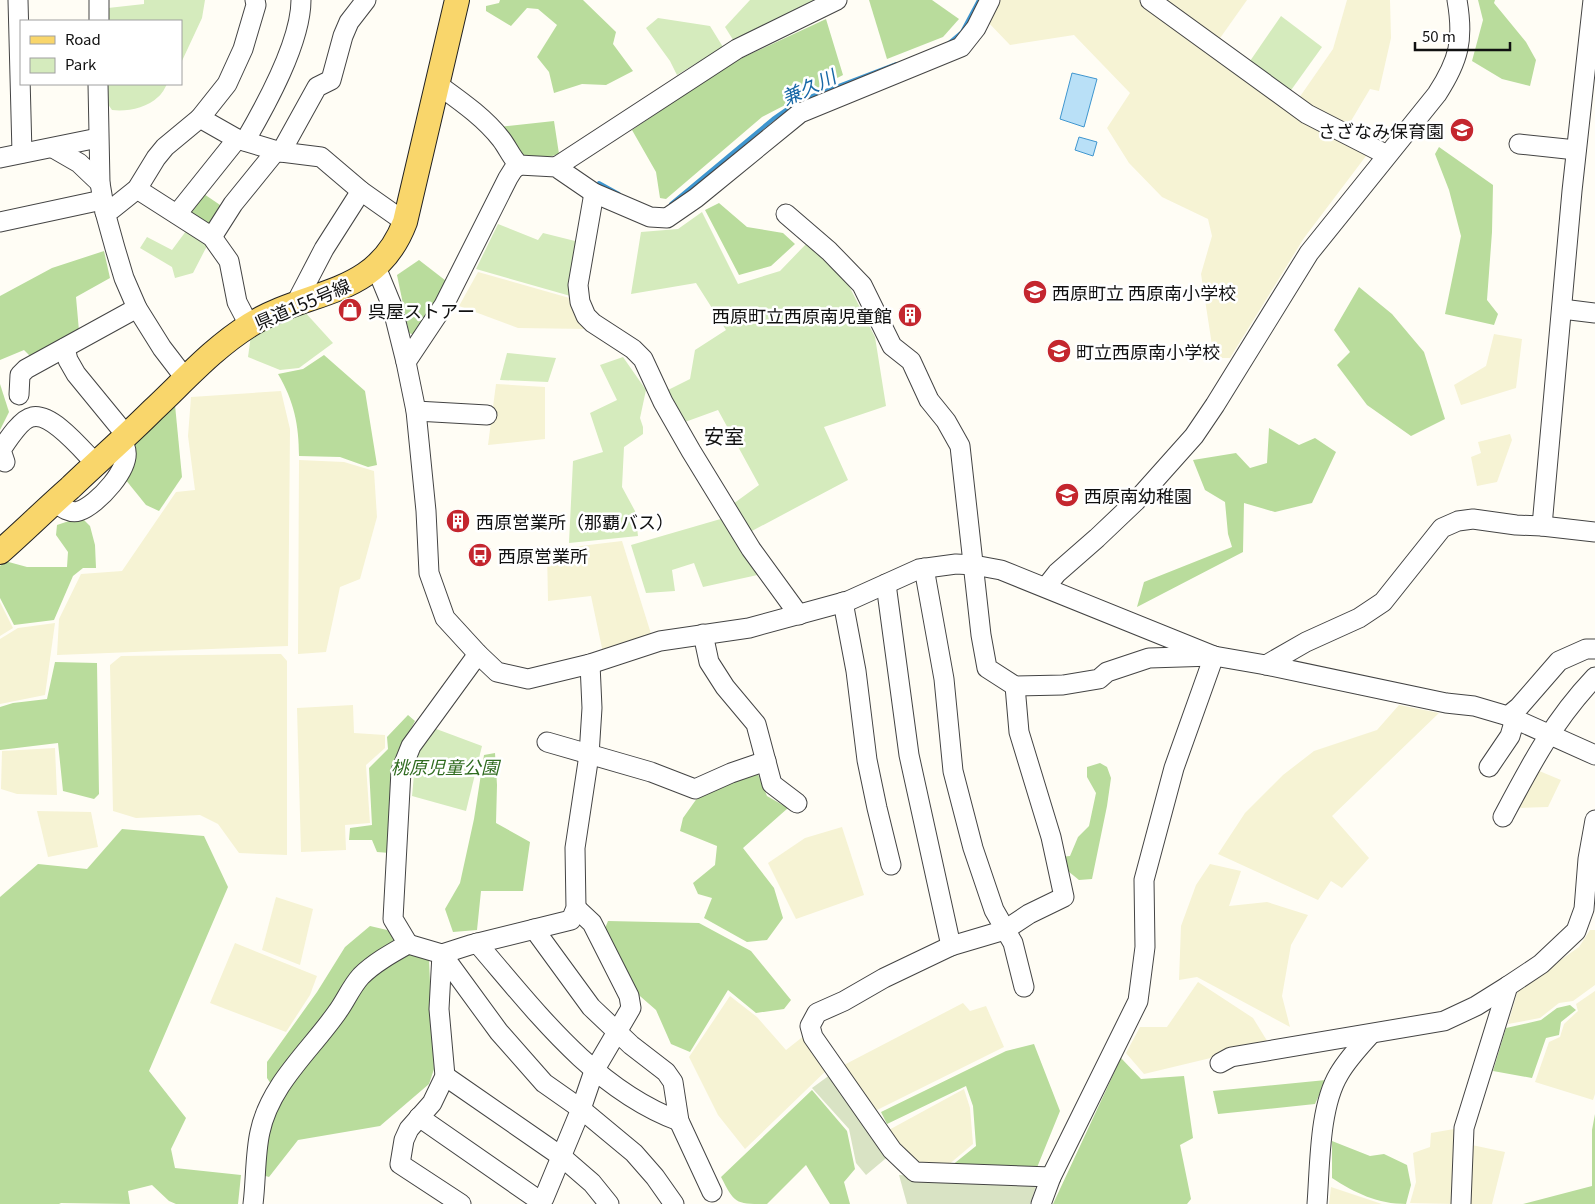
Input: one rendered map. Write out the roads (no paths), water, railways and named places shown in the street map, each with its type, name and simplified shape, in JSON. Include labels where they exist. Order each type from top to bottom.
[{"type":"main road","name":"県道155号線","points":[[0,552],[96,464],[185,378],[230,339],[267,315],[344,287],[376,267],[396,244],[404,222],[457,0]]},
{"type":"street","points":[[18,0],[20,76]]},
{"type":"street","points":[[98,20],[99,0]]},
{"type":"street","points":[[53,148],[79,163],[102,199],[112,210],[137,189],[165,147],[200,118],[227,84],[243,49],[256,0]]},
{"type":"street","points":[[177,214],[241,140],[264,108],[280,76],[294,37],[301,0]]},
{"type":"street","points":[[212,237],[233,204],[279,151],[317,87],[332,80],[343,36],[349,22],[366,0]]},
{"type":"street","points":[[556,167],[737,49],[837,0]]},
{"type":"street","points":[[406,362],[444,305],[512,170],[519,165],[556,167],[594,193],[650,217],[666,218],[696,198],[800,113],[961,47],[976,28],[990,0]]},
{"type":"street","points":[[1150,0],[1306,114],[1388,155]]},
{"type":"street","points":[[1046,587],[1057,572],[1136,501],[1194,436],[1215,406],[1309,253],[1437,94],[1450,74],[1458,53],[1461,36],[1457,0]]},
{"type":"street","points":[[1542,526],[1576,150],[1590,70],[1592,0]]},
{"type":"street","points":[[436,84],[475,113],[501,139],[513,159],[519,165]]},
{"type":"street","points":[[20,85],[22,153]]},
{"type":"street","points":[[98,85],[98,138],[102,199],[124,278],[137,308],[162,348],[185,378]]},
{"type":"street","points":[[200,118],[241,140],[279,151],[321,157],[361,191],[404,222]]},
{"type":"street","points":[[0,158],[98,138]]},
{"type":"street","points":[[1519,144],[1576,150]]},
{"type":"street","points":[[137,189],[212,237],[229,261],[237,302],[249,325]]},
{"type":"street","points":[[299,304],[299,297],[324,248],[361,191]]},
{"type":"street","points":[[594,193],[578,285],[580,302],[586,316],[593,323],[634,349],[643,358],[663,402],[696,459],[751,549],[799,615]]},
{"type":"street","points":[[0,222],[102,199]]},
{"type":"street","points":[[786,214],[830,251],[862,285],[892,346],[911,362],[929,400],[946,421],[960,446],[981,635],[987,668],[1015,686],[1063,685],[1099,679],[1107,672],[1149,658],[1214,656],[1266,665],[1446,703],[1474,706],[1512,718],[1595,755]]},
{"type":"street","points":[[376,267],[384,282],[392,306],[416,411],[426,511],[429,573],[445,618],[497,672],[528,680],[590,664],[660,641],[749,628],[843,602],[924,568],[956,564],[1001,570],[1214,656]]},
{"type":"street","points":[[19,395],[20,375],[22,372],[137,308]]},
{"type":"street","points":[[1562,309],[1595,313]]},
{"type":"street","points":[[54,502],[73,512],[80,511],[104,494],[113,483],[124,463],[126,454],[123,438],[76,374],[68,360],[65,348]]},
{"type":"street","points":[[416,411],[487,415]]},
{"type":"street","points":[[5,462],[1,450],[9,438],[32,416],[44,418],[57,426],[96,464]]},
{"type":"street","points":[[1266,665],[1306,642],[1365,615],[1383,602],[1442,528],[1458,521],[1473,520],[1516,526],[1542,526],[1595,532]]},
{"type":"street","points":[[924,568],[944,679],[953,771],[973,848],[994,910],[1013,943],[1024,987]]},
{"type":"street","points":[[886,584],[909,755],[951,946]]},
{"type":"street","points":[[843,602],[856,671],[867,760],[891,865]]},
{"type":"street","points":[[703,634],[709,662],[724,687],[756,724],[772,784],[797,803]]},
{"type":"street","points":[[1489,768],[1510,736],[1512,718],[1519,707],[1559,661],[1586,649],[1595,649]]},
{"type":"street","points":[[478,654],[412,746],[401,771],[394,919],[408,944],[442,954],[477,943],[571,920],[576,908],[575,848],[590,755],[592,708],[590,664]]},
{"type":"street","points":[[1040,1204],[1051,1177],[1138,1000],[1145,947],[1144,880],[1174,768],[1214,656]]},
{"type":"street","points":[[1503,816],[1549,734],[1574,699],[1595,677]]},
{"type":"street","points":[[1015,686],[1019,732],[1051,836],[1064,897],[1029,914],[1005,930],[951,946],[884,978],[844,1001],[817,1013],[810,1026],[813,1037],[892,1150],[915,1172],[1051,1177]]},
{"type":"street","points":[[548,742],[651,772],[695,789],[731,773],[766,761]]},
{"type":"street","points":[[1220,1063],[1232,1057],[1444,1021],[1476,1006],[1508,986],[1541,964],[1576,932],[1589,912],[1588,859],[1595,820]]},
{"type":"street","points":[[419,1117],[536,1199],[543,1201],[581,1109],[594,1071],[631,1008],[629,996],[592,923],[576,908]]},
{"type":"street","points":[[534,929],[591,1006],[631,1045],[666,1072],[673,1082],[679,1121],[712,1192]]},
{"type":"street","points":[[477,943],[544,1021],[594,1071],[655,1112],[679,1121]]},
{"type":"street","points":[[253,1204],[260,1132],[269,1106],[286,1077],[338,1011],[354,984],[363,974],[390,954],[408,944]]},
{"type":"street","points":[[442,954],[439,1009],[444,1076],[432,1103],[409,1129],[404,1140],[400,1164],[461,1204]]},
{"type":"street","points":[[442,954],[499,1032],[544,1083],[581,1109],[634,1153],[655,1177],[674,1204]]},
{"type":"street","points":[[1461,1204],[1464,1128],[1508,986]]},
{"type":"street","points":[[1317,1204],[1323,1130],[1329,1097],[1338,1075],[1370,1035]]},
{"type":"street","points":[[444,1076],[562,1157],[592,1183],[609,1204]]},
{"type":"water","points":[[1072,73],[1097,79],[1084,127],[1060,119]]},
{"type":"water","points":[[1079,137],[1097,142],[1093,156],[1075,150]]},
{"type":"waterway","name":"兼久川","points":[[949,43],[962,32],[979,0]]},
{"type":"waterway","name":"兼久川","points":[[671,204],[773,119],[799,101],[896,64]]},
{"type":"waterway","points":[[599,183],[619,194]]},
{"type":"place","name":"さざなみ保育園","points":[[1462,130]]},
{"type":"place","name":"西原町立 西原南小学校","points":[[1035,292]]},
{"type":"place","name":"呉屋ストアー","points":[[350,310]]},
{"type":"place","name":"西原町立西原南児童館","points":[[910,315]]},
{"type":"place","name":"町立西原南小学校","points":[[1059,351]]},
{"type":"place","name":"西原南幼稚園","points":[[1067,495]]},
{"type":"place","name":"西原営業所（那覇バス）","points":[[458,521]]},
{"type":"place","name":"西原営業所","points":[[480,555]]},
{"type":"district","name":"安室","points":[[724,435]]},
{"type":"park label","name":"桃原児童公園","points":[[445,766]]}]
